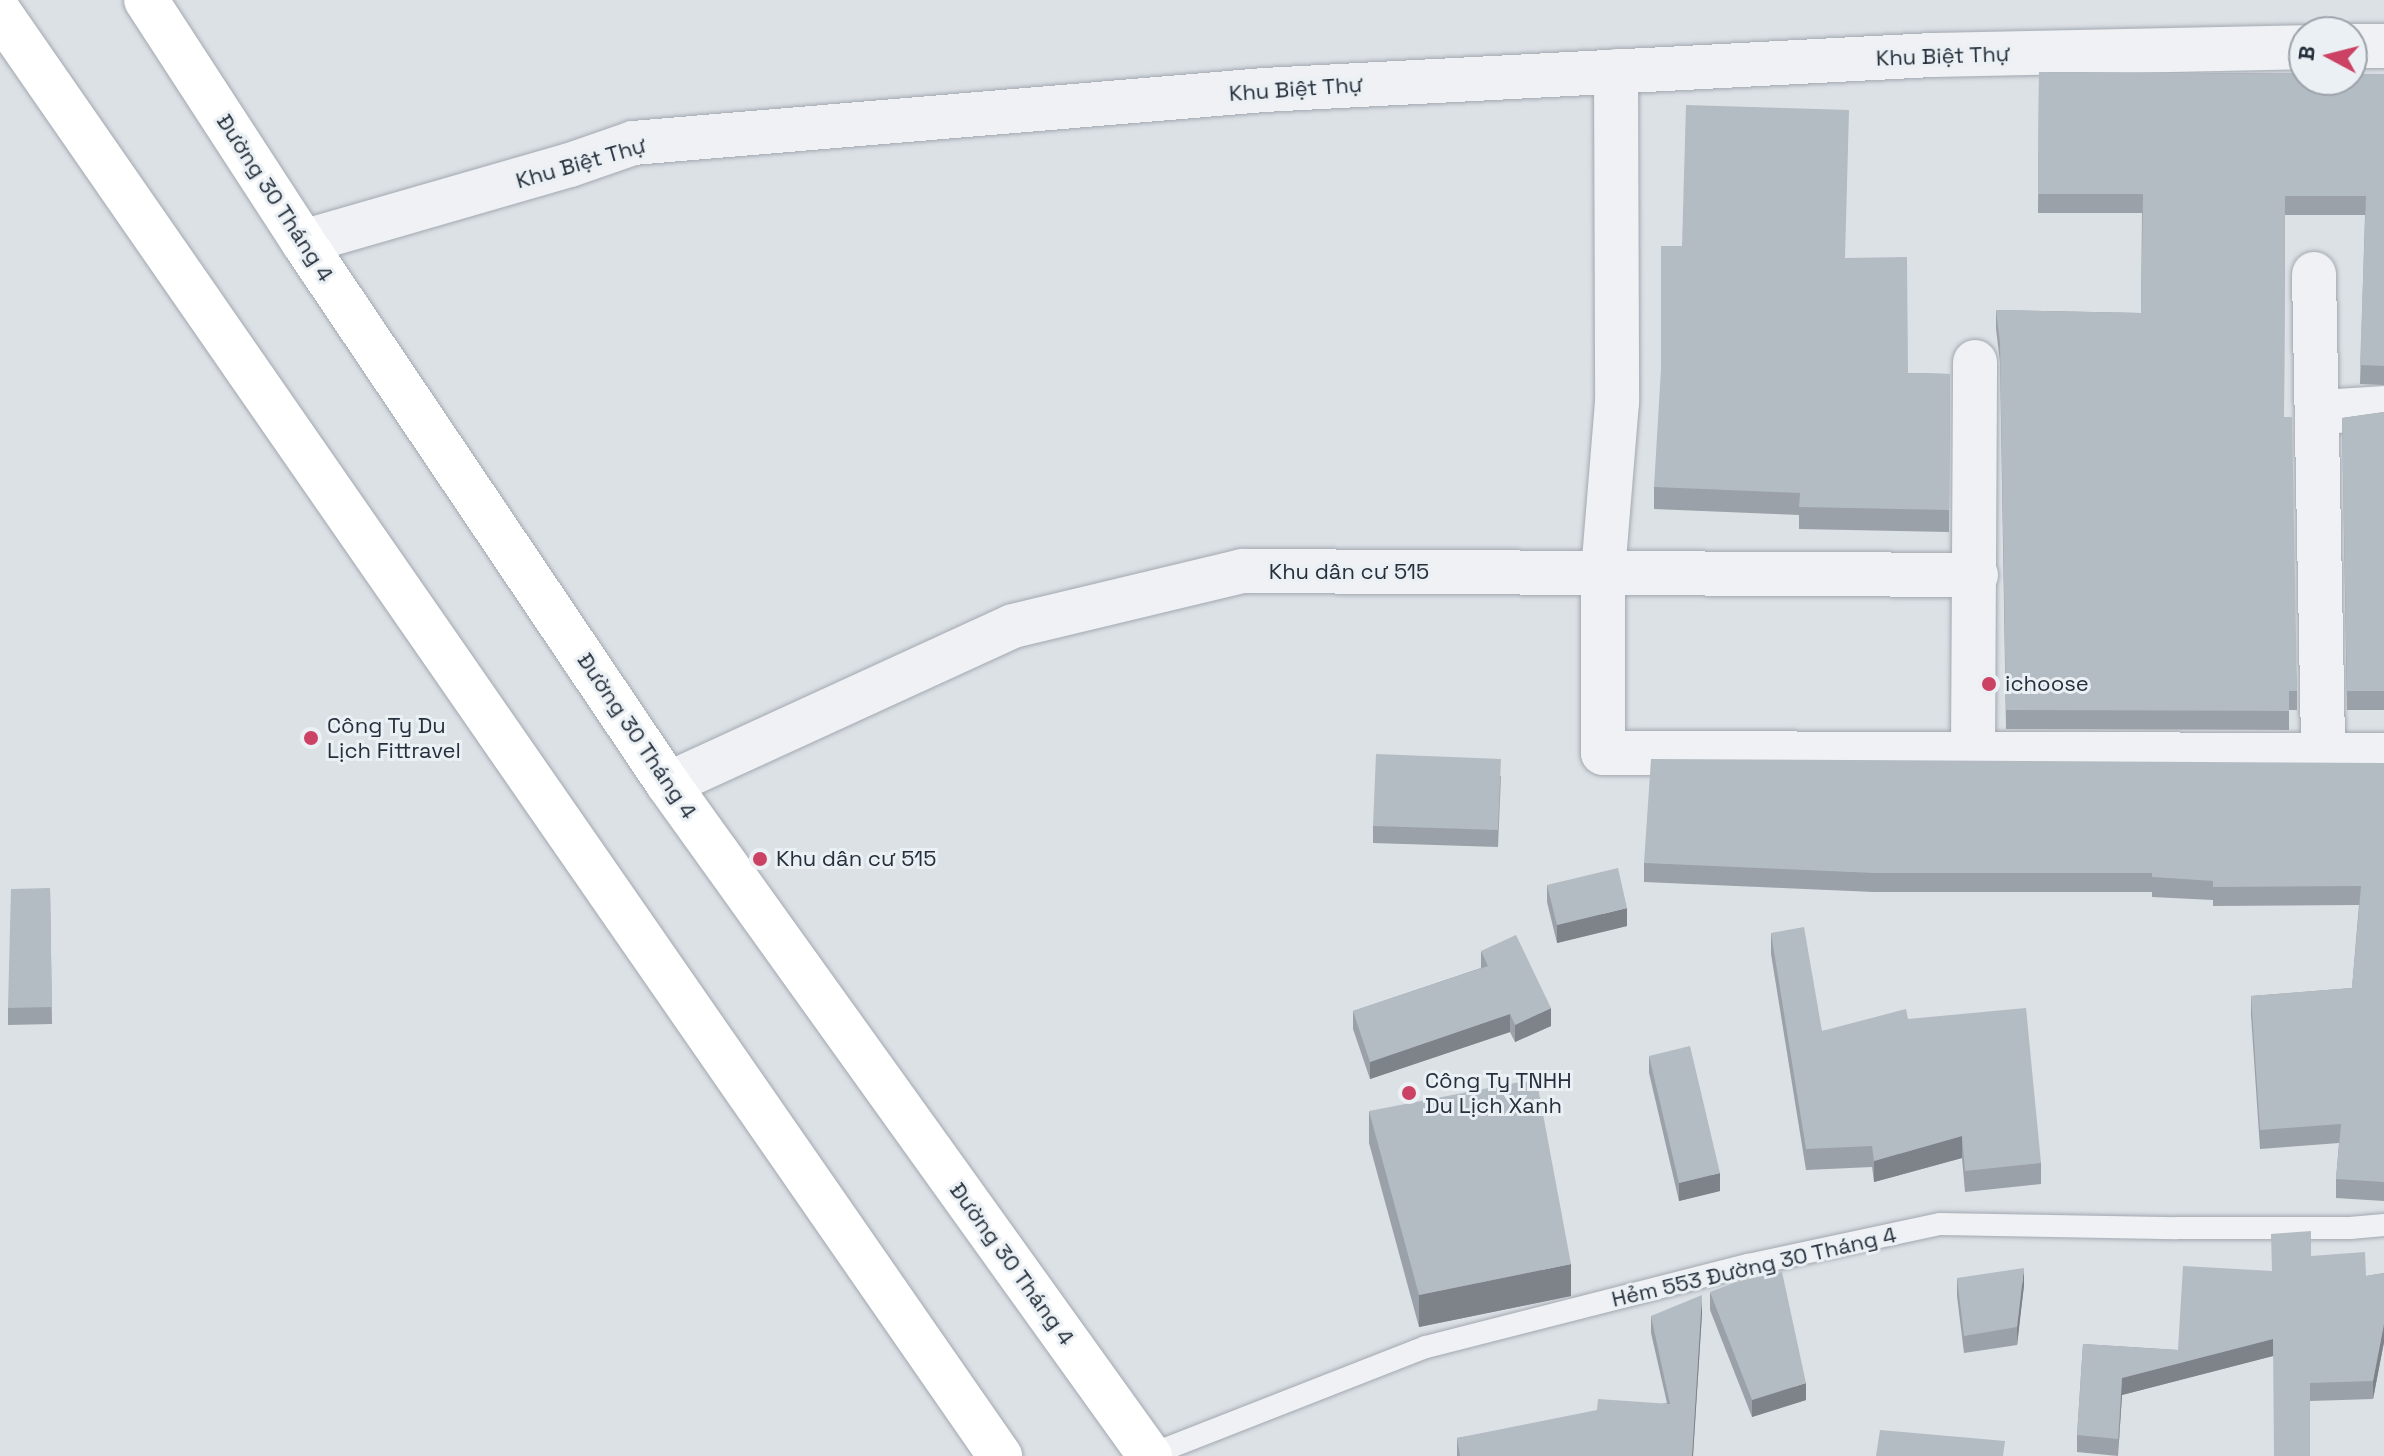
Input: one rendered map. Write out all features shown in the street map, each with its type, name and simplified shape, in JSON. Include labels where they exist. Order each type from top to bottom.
[{"type":"main road","name":"Đường 30 Tháng 4","points":[[146,0],[303,242],[668,784],[1150,1455]]},
{"type":"main road","points":[[0,13],[1000,1456]]},
{"type":"street","name":"Khu Biệt Thự","points":[[303,242],[570,165],[633,143],[1264,90],[1932,55],[2288,47]]},
{"type":"street","points":[[1616,71],[1617,402],[1603,573],[1603,753],[2384,755]]},
{"type":"street","points":[[2314,274],[2319,412],[2323,754]]},
{"type":"street","points":[[1973,754],[1975,362]]},
{"type":"street","points":[[2319,412],[2384,408]]},
{"type":"street","name":"Khu dân cư 515","points":[[668,784],[1013,626],[1242,571],[1976,575]]},
{"type":"lane","name":"Hẻm 553 Đường 30 Tháng 4","points":[[1150,1455],[1426,1347],[1748,1265],[1940,1224],[2177,1228],[2350,1228],[2384,1225]]},
{"type":"building","points":[[2039,72],[2288,74],[2288,96],[2368,96],[2368,74],[2384,74],[2384,366],[2360,365],[2366,196],[2285,196],[2284,417],[2292,417],[2297,691],[2289,691],[2289,711],[2006,710],[2000,343],[1996,310],[2141,313],[2143,194],[2038,194]]},
{"type":"building","points":[[1686,105],[1849,110],[1845,258],[1907,257],[1908,373],[1950,374],[1949,510],[1799,507],[1800,493],[1654,487],[1661,369],[1661,246],[1682,246]]},
{"type":"building","points":[[2384,412],[2384,691],[2347,691],[2342,418]]},
{"type":"building","points":[[1376,754],[1501,759],[1498,830],[1373,826]]},
{"type":"building","points":[[1651,759],[2384,763],[2384,1182],[2336,1179],[2341,1124],[2260,1130],[2251,996],[2352,988],[2361,886],[2213,887],[2213,881],[2152,877],[2152,873],[1874,873],[1644,863]]},
{"type":"building","points":[[1618,868],[1627,908],[1557,925],[1547,885]]},
{"type":"building","points":[[50,888],[52,1007],[8,1008],[11,889]]},
{"type":"building","points":[[1804,927],[1822,1031],[1906,1009],[1908,1019],[2026,1008],[2041,1163],[1965,1171],[1962,1136],[1874,1161],[1872,1146],[1806,1149],[1771,933]]},
{"type":"building","points":[[1516,935],[1551,1008],[1515,1025],[1510,1014],[1370,1062],[1353,1011],[1488,966],[1481,951]]},
{"type":"building","points":[[1690,1046],[1720,1173],[1679,1183],[1649,1056]]},
{"type":"building","points":[[1520,1082],[1537,1082],[1571,1264],[1419,1295],[1369,1111]]},
{"type":"building","points":[[2311,1231],[2311,1256],[2365,1252],[2366,1276],[2384,1273],[2384,1324],[2373,1381],[2310,1383],[2310,1456],[2274,1456],[2273,1339],[2122,1378],[2118,1439],[2077,1435],[2083,1344],[2178,1350],[2183,1266],[2272,1271],[2271,1234]]},
{"type":"building","points":[[2024,1268],[2017,1327],[1964,1336],[1957,1278]]},
{"type":"building","points":[[1782,1272],[1806,1383],[1752,1400],[1710,1292],[1739,1281]]},
{"type":"building","points":[[1702,1295],[1692,1456],[1460,1456],[1457,1438],[1597,1410],[1598,1399],[1670,1404],[1651,1316]]},
{"type":"building","points":[[1880,1430],[2005,1441],[2003,1456],[1876,1456]]},
{"type":"place","name":"ichoose","points":[[1989,684]]},
{"type":"place","name":"Công Ty Du Lịch Fittravel","points":[[311,738]]},
{"type":"place","name":"Khu dân cư 515","points":[[760,859]]},
{"type":"place","name":"Công Ty TNHH Du Lịch Xanh","points":[[1409,1093]]}]
